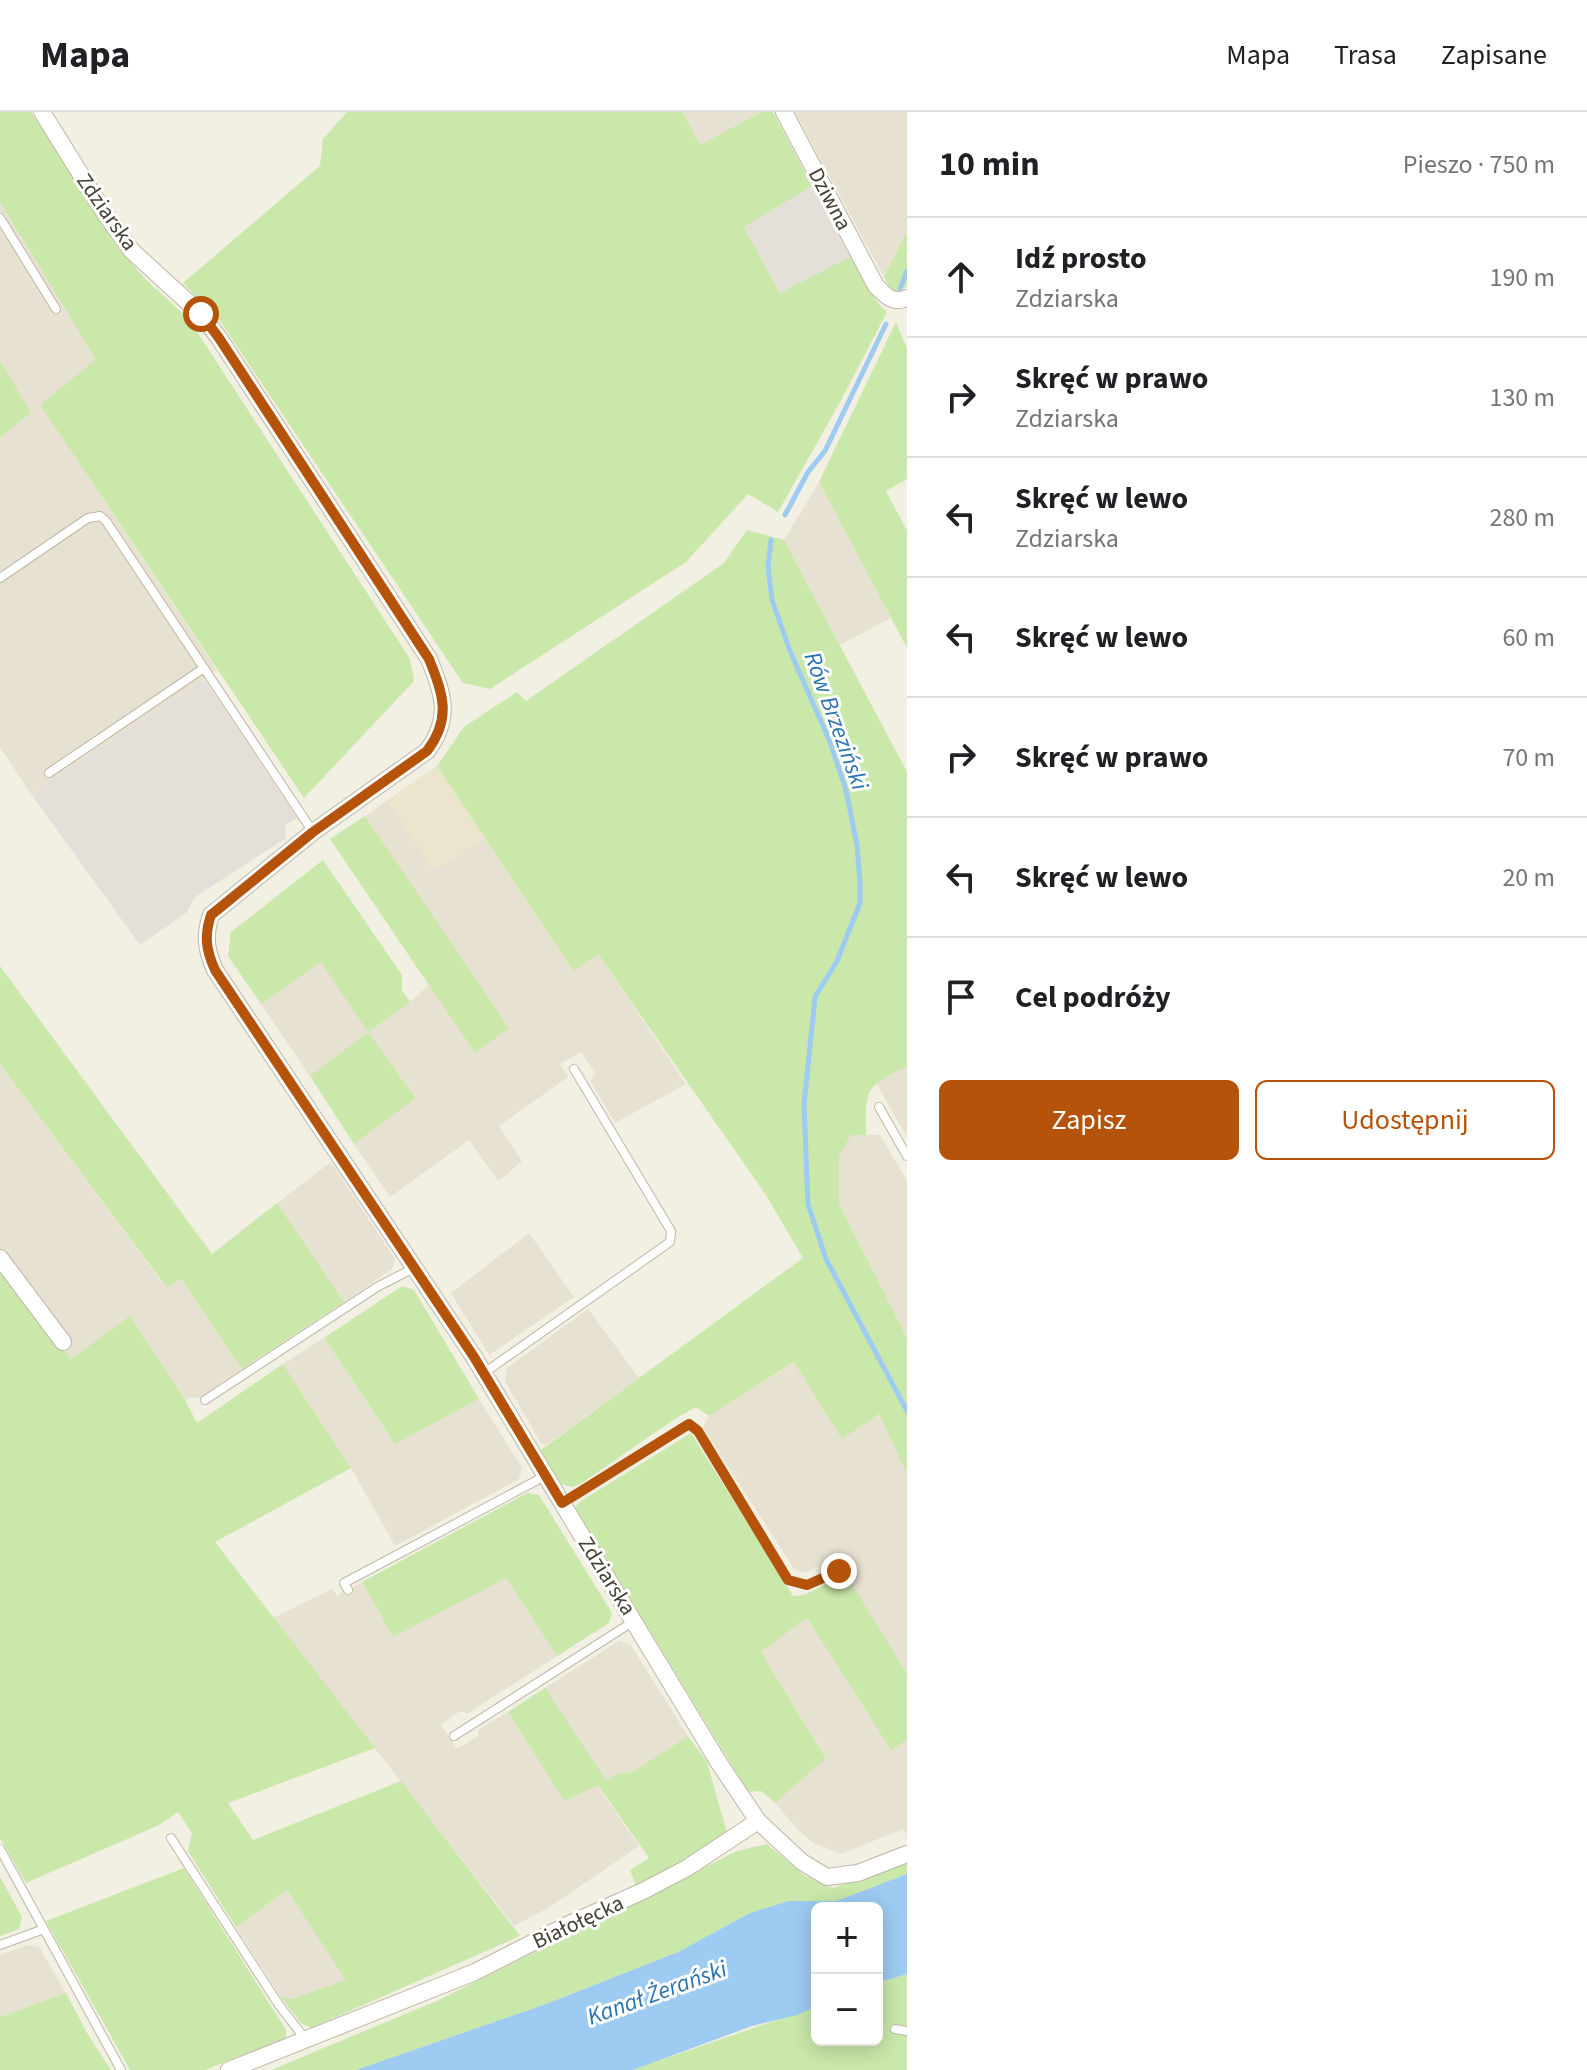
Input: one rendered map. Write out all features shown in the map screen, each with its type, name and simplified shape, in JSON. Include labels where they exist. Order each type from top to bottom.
[{"type":"street","name":"Zdziarska","points":[[42,112],[132,251],[201,314],[219,338],[429,659],[444,712],[438,736],[427,751],[313,832],[211,915],[206,929],[207,951],[215,970],[483,1373],[719,1763],[758,1821]]},
{"type":"street","name":"Dziwna","points":[[784,112],[876,286],[889,299],[907,298]]},
{"type":"street","points":[[0,1258],[63,1342]]},
{"type":"street","points":[[758,1821],[802,1862],[827,1877],[858,1873],[907,1854]]},
{"type":"street","name":"Białołęcka","points":[[229,2070],[453,1982],[687,1868],[758,1821]]},
{"type":"lane","points":[[0,218],[56,309]]},
{"type":"lane","points":[[0,578],[88,518],[100,516],[313,832]]},
{"type":"lane","points":[[49,773],[204,668]]},
{"type":"lane","points":[[483,1373],[670,1242],[671,1231],[574,1069]]},
{"type":"lane","points":[[879,1107],[907,1156]]},
{"type":"lane","points":[[205,1400],[377,1287],[414,1268]]},
{"type":"lane","points":[[562,1503],[689,1424],[698,1431],[788,1580],[807,1585],[839,1571]]},
{"type":"lane","points":[[348,1590],[344,1583],[545,1476]]},
{"type":"lane","points":[[454,1736],[635,1620]]},
{"type":"lane","points":[[171,1838],[279,2005],[306,2041]]},
{"type":"lane","points":[[0,1849],[121,2070]]},
{"type":"lane","points":[[0,1945],[44,1929]]},
{"type":"lane","points":[[895,2029],[907,2031]]},
{"type":"shaded area","points":[[683,112],[761,112],[700,145]]},
{"type":"shaded area","points":[[795,112],[907,112],[907,231],[884,277]]},
{"type":"shaded area","points":[[812,186],[850,257],[781,294],[744,227]]},
{"type":"shaded area","points":[[0,202],[97,360],[40,405],[217,670],[31,794],[0,747],[0,438],[31,412],[0,361]]},
{"type":"shaded area","points":[[819,482],[891,618],[840,645],[784,540]]},
{"type":"shaded area","points":[[204,679],[297,818],[285,825],[286,838],[195,897],[187,912],[140,945],[31,794]]},
{"type":"shaded area","points":[[437,766],[574,971],[598,954],[686,1084],[615,1123],[591,1082],[595,1073],[581,1052],[560,1064],[568,1077],[499,1126],[522,1161],[505,1176],[498,1181],[469,1140],[390,1197],[354,1144],[416,1097],[368,1033],[310,1076],[261,1004],[321,962],[410,1002],[429,985],[475,1053],[508,1028],[365,816]]},
{"type":"shaded area","points":[[437,766],[485,837],[435,871],[387,801]]},
{"type":"shaded area","points":[[0,1064],[166,1288],[180,1277],[242,1369],[198,1398],[185,1400],[130,1317],[71,1360],[0,1266]]},
{"type":"shaded area","points":[[907,1066],[907,1137],[876,1083]]},
{"type":"shaded area","points":[[851,1135],[880,1135],[907,1181],[907,1338],[839,1204],[839,1156]]},
{"type":"shaded area","points":[[331,1162],[395,1259],[392,1269],[344,1302],[277,1203]]},
{"type":"shaded area","points":[[529,1233],[574,1297],[489,1355],[451,1293]]},
{"type":"shaded area","points":[[588,1309],[639,1378],[546,1445],[541,1443],[505,1381],[507,1368]]},
{"type":"shaded area","points":[[324,1338],[395,1444],[479,1399],[522,1468],[519,1479],[395,1546],[351,1468],[283,1364]]},
{"type":"shaded area","points":[[795,1362],[842,1438],[879,1414],[907,1474],[907,1673],[834,1557],[806,1573],[795,1570],[703,1428],[709,1416]]},
{"type":"shaded area","points":[[506,1577],[557,1656],[468,1713],[460,1711],[441,1725],[457,1749],[478,1736],[479,1729],[508,1712],[564,1801],[597,1785],[639,1846],[548,1908],[514,1926],[273,1618],[332,1589],[337,1596],[362,1582],[393,1637]]},
{"type":"shaded area","points":[[807,1618],[891,1750],[907,1740],[907,1835],[903,1829],[841,1854],[815,1844],[775,1803],[826,1757],[761,1652]]},
{"type":"shaded area","points":[[619,1641],[630,1644],[688,1736],[631,1773],[617,1774],[606,1780],[545,1688]]},
{"type":"shaded area","points":[[287,1890],[347,1980],[291,1999],[280,1996],[236,1927]]},
{"type":"shaded area","points":[[27,1945],[39,1947],[66,1993],[0,2017],[0,1955]]},
{"type":"green space","points":[[0,112],[31,112],[116,245],[146,280],[188,318],[410,659],[414,681],[304,798],[40,405],[96,359],[0,202]]},
{"type":"green space","points":[[347,112],[683,112],[700,145],[761,112],[773,112],[812,186],[744,227],[780,293],[850,257],[877,302],[887,312],[778,512],[748,494],[686,562],[490,689],[463,683],[220,321],[183,283],[320,166],[323,139]]},
{"type":"green space","points":[[907,231],[907,287],[892,292],[884,277]]},
{"type":"green space","points":[[896,322],[907,349],[907,479],[886,491],[907,531],[907,648],[819,482]]},
{"type":"green space","points":[[0,361],[31,412],[0,438]]},
{"type":"green space","points":[[747,530],[784,540],[907,772],[907,1066],[883,1079],[870,1091],[866,1107],[866,1135],[851,1135],[839,1156],[839,1204],[907,1338],[907,1474],[879,1414],[842,1439],[794,1362],[709,1416],[696,1407],[572,1487],[561,1484],[538,1452],[803,1258],[766,1195],[598,954],[574,971],[437,766],[464,727],[517,692],[526,701],[724,563]]},
{"type":"green space","points":[[365,816],[509,1028],[475,1053],[330,839]]},
{"type":"green space","points":[[323,860],[402,975],[402,990],[410,1002],[368,1032],[321,962],[261,1004],[228,956],[231,932]]},
{"type":"green space","points":[[0,966],[212,1254],[277,1203],[344,1302],[242,1369],[181,1278],[167,1288],[0,1064]]},
{"type":"green space","points":[[368,1032],[416,1098],[354,1144],[310,1076]]},
{"type":"green space","points":[[0,1266],[71,1359],[130,1316],[197,1423],[283,1364],[351,1468],[215,1542],[375,1748],[228,1803],[253,1840],[401,1781],[520,1936],[311,2028],[302,2024],[280,1996],[291,1999],[346,1980],[287,1890],[236,1927],[188,1851],[192,1833],[178,1812],[159,1825],[26,1883],[0,1838]]},
{"type":"green space","points":[[402,1286],[414,1290],[479,1399],[395,1444],[324,1338]]},
{"type":"green space","points":[[691,1433],[793,1596],[804,1595],[846,1575],[907,1673],[907,1740],[891,1750],[807,1618],[761,1652],[826,1758],[775,1803],[761,1791],[748,1792],[575,1508],[578,1503]]},
{"type":"green space","points":[[527,1493],[539,1495],[612,1613],[609,1623],[557,1656],[506,1578],[393,1637],[362,1582]]},
{"type":"green space","points":[[545,1688],[606,1780],[617,1774],[631,1773],[688,1736],[707,1762],[727,1833],[681,1864],[637,1888],[630,1870],[649,1858],[598,1785],[564,1801],[508,1712]]},
{"type":"green space","points":[[767,1844],[805,1876],[833,1888],[907,1860],[907,1874],[836,1901],[788,1901],[750,1913],[678,1952],[546,2004],[356,2070],[271,2070],[439,2000],[737,1851]]},
{"type":"green space","points":[[184,1868],[286,2030],[286,2038],[205,2070],[130,2070],[46,1921]]},
{"type":"green space","points":[[0,1877],[22,1917],[19,1929],[0,1936]]},
{"type":"green space","points":[[907,1974],[907,2070],[632,2070],[811,2008],[811,2046],[883,2046],[883,1981]]},
{"type":"green space","points":[[66,1993],[111,2070],[0,2070],[0,2017]]},
{"type":"water","name":"Kanał Żerański","points":[[907,1874],[907,1974],[883,1981],[883,1902],[811,1902],[811,2009],[797,2015],[752,2026],[633,2070],[356,2070],[546,2004],[678,1952],[750,1913],[788,1901],[836,1901]]},
{"type":"waterway","name":"Rów Brzeziński","points":[[900,289],[907,271]]},
{"type":"waterway","name":"Rów Brzeziński","points":[[785,515],[808,472],[825,451],[886,324]]},
{"type":"waterway","name":"Rów Brzeziński","points":[[771,540],[768,567],[772,600],[790,651],[830,742],[846,790],[857,845],[860,882],[860,903],[837,961],[815,997],[804,1105],[808,1204],[826,1259],[907,1411]]},
{"type":"route","points":[[201,314],[429,659],[441,691],[444,712],[438,736],[427,751],[313,832],[211,915],[206,929],[207,951],[215,970],[474,1357],[562,1503],[689,1424],[698,1431],[788,1580],[807,1585],[839,1571]]}]
